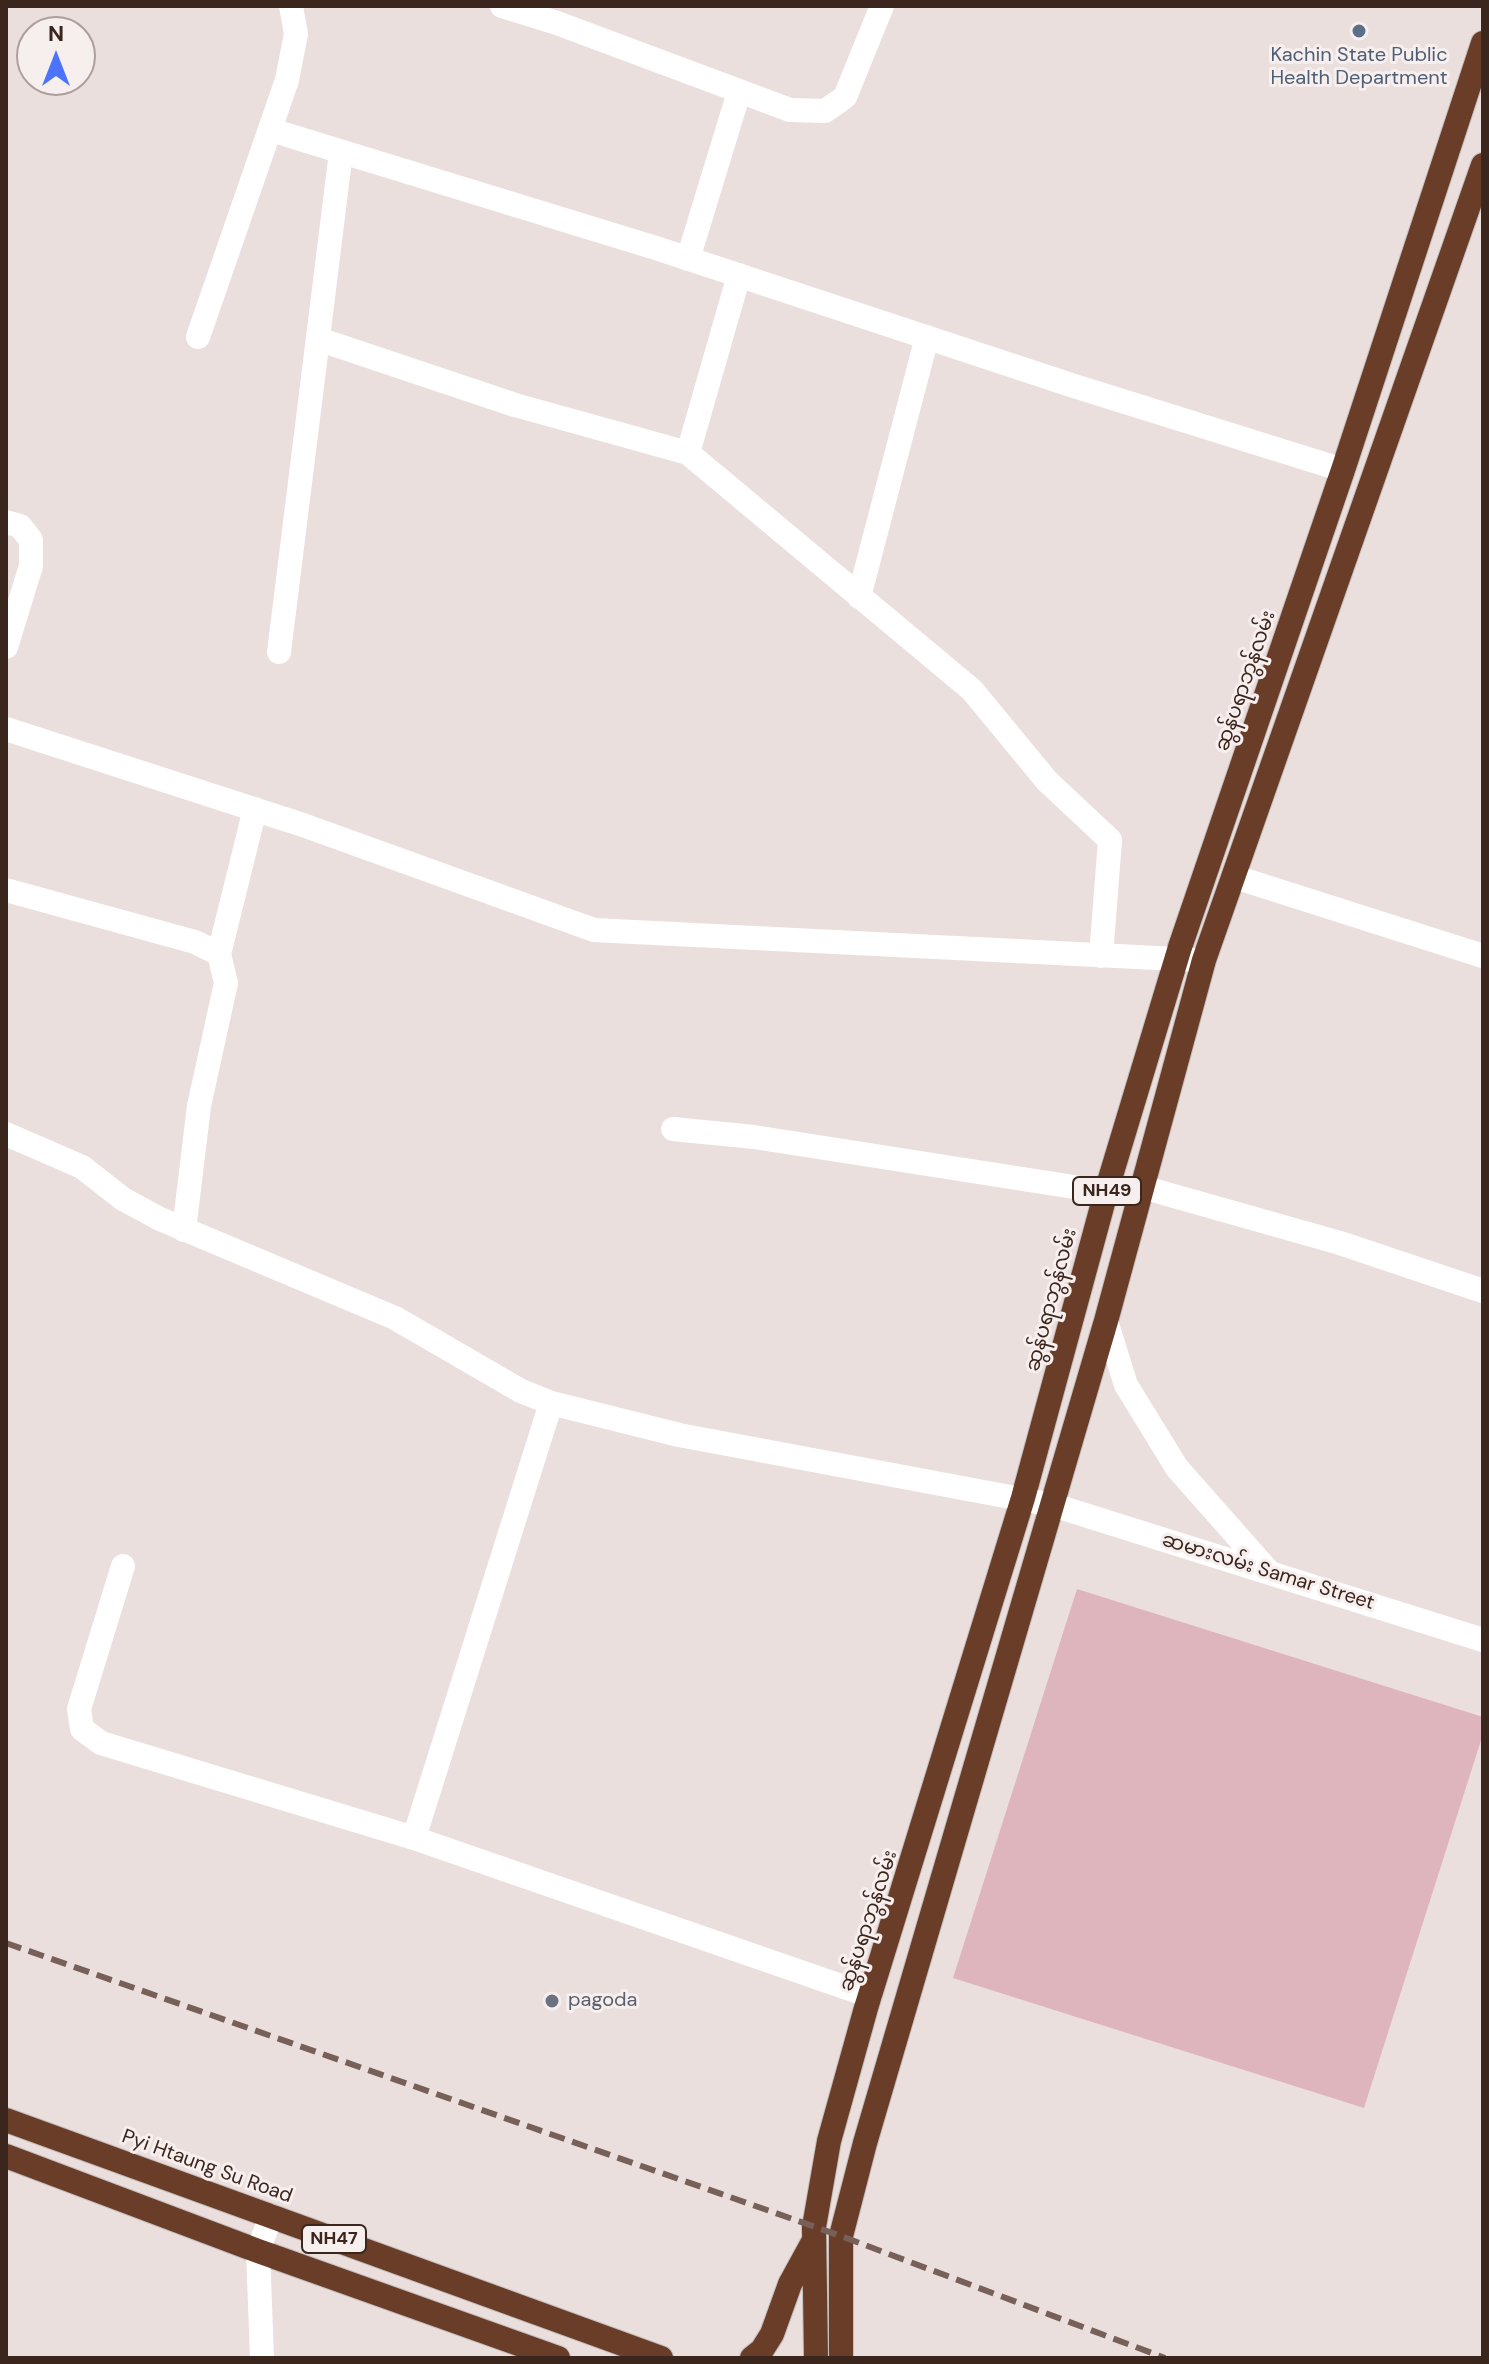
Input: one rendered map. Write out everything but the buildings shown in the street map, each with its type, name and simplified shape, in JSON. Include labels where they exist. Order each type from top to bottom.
[{"type":"highway","name":"ဆွန်ပရာဘွန်လမ်း","points":[[816,2358],[814,2227],[829,2141],[870,1996],[1023,1498],[1106,1192],[1176,959],[1343,470],[1483,43]]},
{"type":"highway","name":"NH49","points":[[841,2358],[841,2236],[865,2143],[1106,1321],[1204,960],[1483,165]]},
{"type":"highway","name":"Pyi Htaung Su Road","points":[[6,2120],[661,2358]]},
{"type":"highway","points":[[37,2167],[49,2136]]},
{"type":"highway","name":"NH47","points":[[6,2156],[258,2251],[558,2358]]},
{"type":"highway","points":[[752,2358],[762,2350],[772,2334],[790,2284],[814,2240]]},
{"type":"street","points":[[198,337],[287,80],[296,34],[291,6]]},
{"type":"street","points":[[502,6],[557,23],[790,110],[825,111],[845,97],[882,6]]},
{"type":"street","points":[[688,259],[739,92]]},
{"type":"street","points":[[271,130],[739,275],[1343,470]]},
{"type":"street","points":[[279,652],[341,152]]},
{"type":"street","points":[[688,453],[739,275]]},
{"type":"street","points":[[859,597],[927,337]]},
{"type":"street","points":[[318,339],[515,405],[688,453],[972,690],[1047,781],[1110,840],[1101,956]]},
{"type":"street","points":[[6,522],[20,526],[31,540],[31,566],[6,647]]},
{"type":"street","points":[[6,729],[255,809],[594,930],[1204,960]]},
{"type":"street","points":[[184,1230],[199,1106],[226,983],[219,954],[255,809]]},
{"type":"street","points":[[1235,877],[1483,956]]},
{"type":"street","points":[[6,890],[195,942],[219,954]]},
{"type":"street","points":[[673,1129],[754,1137],[1106,1192],[1142,1187],[1340,1243],[1483,1291]]},
{"type":"street","name":"ဆမားလမ်း Samar Street","points":[[6,1134],[82,1167],[123,1199],[184,1230],[395,1318],[521,1391],[551,1403],[679,1435],[1053,1505],[1483,1640]]},
{"type":"street","points":[[1106,1321],[1126,1385],[1177,1468],[1271,1574]]},
{"type":"street","points":[[414,1838],[551,1403]]},
{"type":"street","points":[[123,1566],[79,1709],[82,1729],[101,1743],[414,1838],[870,1996]]},
{"type":"street","points":[[262,2358],[258,2251],[271,2216]]},
{"type":"shaded area","points":[[1077,1589],[1483,1717],[1483,1734],[1364,2108],[953,1978]]},
{"type":"railway","points":[[6,1943],[841,2236],[1165,2358]]},
{"type":"place","name":"Kachin State Public Health Department","points":[[1359,31]]},
{"type":"place","name":"pagoda","points":[[552,2001]]}]
